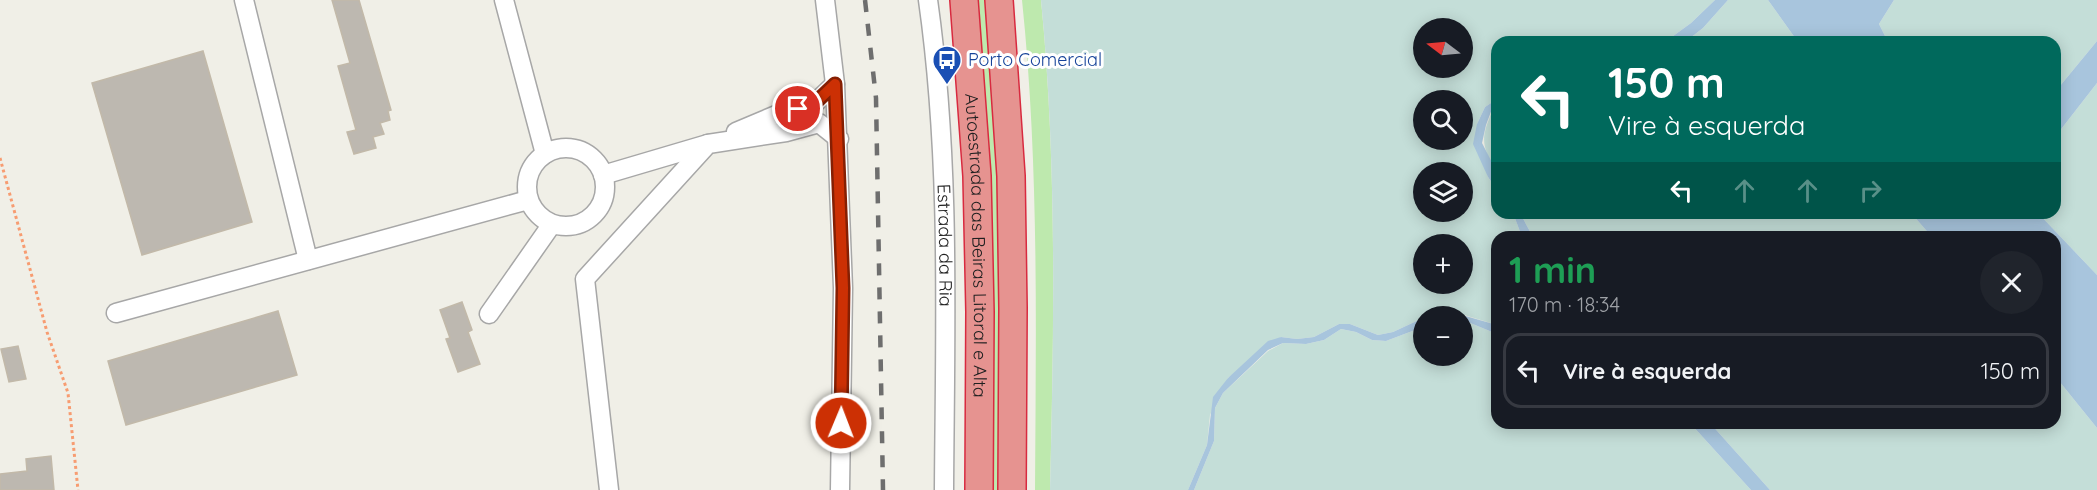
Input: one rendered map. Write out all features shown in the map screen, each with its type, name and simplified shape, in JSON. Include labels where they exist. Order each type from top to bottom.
[{"type":"highway","name":"Autoestrada das Beiras Litoral e Alta","points":[[964,0],[977,176],[980,312],[979,490]]},
{"type":"highway","name":"Autoestrada das Beiras Litoral e Alta","points":[[999,0],[1011,176],[1012,490]]},
{"type":"street","points":[[244,0],[308,260]]},
{"type":"street","points":[[504,0],[545,154]]},
{"type":"street","points":[[825,0],[835,84],[843,288],[840,490]]},
{"type":"street","name":"Estrada da Ria","points":[[928,0],[943,140],[944,490]]},
{"type":"street","points":[[603,175],[708,144],[781,113],[814,104],[835,84]]},
{"type":"street","points":[[609,490],[585,279],[708,144],[786,132],[819,123],[838,139]]},
{"type":"street","points":[[562,148],[579,150],[594,160],[603,175],[605,192],[599,209],[586,221],[578,224],[569,226],[552,224],[537,215],[528,200],[527,183],[533,166],[545,154],[562,148]]},
{"type":"street","points":[[116,313],[528,200]]},
{"type":"street","points":[[489,314],[552,224]]},
{"type":"path","points":[[0,158],[47,332],[68,393],[78,490]]},
{"type":"green space","points":[[972,0],[987,0],[996,122],[1001,306],[1001,490],[987,490]]},
{"type":"green space","points":[[1022,0],[1041,0],[1050,122],[1053,306],[1050,490],[1035,490],[1034,184]]},
{"type":"shaded area","points":[[1041,0],[1715,0],[1673,36],[1491,36],[1491,103],[1485,107],[1477,124],[1488,177],[1491,181],[1491,219],[1515,219],[1520,231],[1491,231],[1491,323],[1473,318],[1473,306],[1413,306],[1413,323],[1393,332],[1378,335],[1350,324],[1339,324],[1314,337],[1297,339],[1281,337],[1228,378],[1210,415],[1207,445],[1188,490],[1050,490],[1053,367],[1052,183]]},
{"type":"shaded area","points":[[1715,0],[1728,0],[1693,36],[1673,36]]},
{"type":"shaded area","points":[[1728,0],[1768,0],[1794,36],[1693,36]]},
{"type":"shaded area","points":[[1768,0],[1894,0],[1879,24],[1885,36],[1794,36]]},
{"type":"shaded area","points":[[1894,0],[2097,0],[2097,41],[2061,85],[2061,36],[1885,36],[1879,24]]},
{"type":"shaded area","points":[[2097,41],[2097,83],[2061,129],[2061,85]]},
{"type":"shaded area","points":[[2097,83],[2097,275],[2061,237],[2061,231],[2055,231],[2044,219],[2061,219],[2061,129]]},
{"type":"shaded area","points":[[1491,103],[1491,112],[1482,143],[1491,160],[1491,181],[1473,144],[1477,124],[1485,107]]},
{"type":"shaded area","points":[[1491,114],[1491,160],[1484,141]]},
{"type":"shaded area","points":[[1515,219],[1523,219],[1530,231],[1520,231]]},
{"type":"shaded area","points":[[1523,219],[1916,219],[1927,231],[1530,231]]},
{"type":"shaded area","points":[[1916,219],[2044,219],[2055,231],[1927,231]]},
{"type":"shaded area","points":[[2061,237],[2097,275],[2097,428],[2061,383]]},
{"type":"shaded area","points":[[1473,318],[1491,323],[1491,332],[1473,324]]},
{"type":"shaded area","points":[[1413,323],[1413,331],[1386,341],[1372,340],[1356,332],[1341,329],[1324,340],[1306,344],[1283,343],[1268,350],[1223,393],[1215,408],[1214,441],[1194,490],[1188,490],[1207,445],[1213,397],[1228,378],[1268,341],[1281,337],[1297,339],[1314,337],[1339,324],[1350,324],[1378,335],[1393,332]]},
{"type":"shaded area","points":[[1473,324],[1491,332],[1491,429],[1695,429],[1751,490],[1194,490],[1214,441],[1215,408],[1223,393],[1268,351],[1283,343],[1306,344],[1324,340],[1341,329],[1356,332],[1372,340],[1386,341],[1413,331],[1413,366],[1473,366]]},
{"type":"shaded area","points":[[2061,383],[2097,428],[2097,490],[1770,490],[1715,429],[2061,429]]},
{"type":"shaded area","points":[[1695,429],[1715,429],[1770,490],[1751,490]]},
{"type":"building","points":[[332,0],[359,0],[391,110],[388,111],[390,120],[380,123],[384,134],[373,137],[376,148],[354,154],[347,132],[356,130],[338,66],[350,63]]},
{"type":"building","points":[[203,51],[252,222],[142,255],[92,83]]},
{"type":"building","points":[[462,302],[472,330],[468,332],[480,364],[458,372],[446,339],[450,338],[440,310]]},
{"type":"building","points":[[278,311],[297,375],[126,425],[108,361]]},
{"type":"building","points":[[18,346],[26,379],[9,382],[1,349]]},
{"type":"building","points":[[51,456],[54,490],[0,490],[0,474],[27,471],[26,459]]},
{"type":"railway","points":[[865,0],[876,98],[883,490]]},
{"type":"place","name":"Porto Comercial","points":[[947,86]]},
{"type":"route","points":[[798,109],[814,104],[835,84],[843,288],[841,423]]}]
